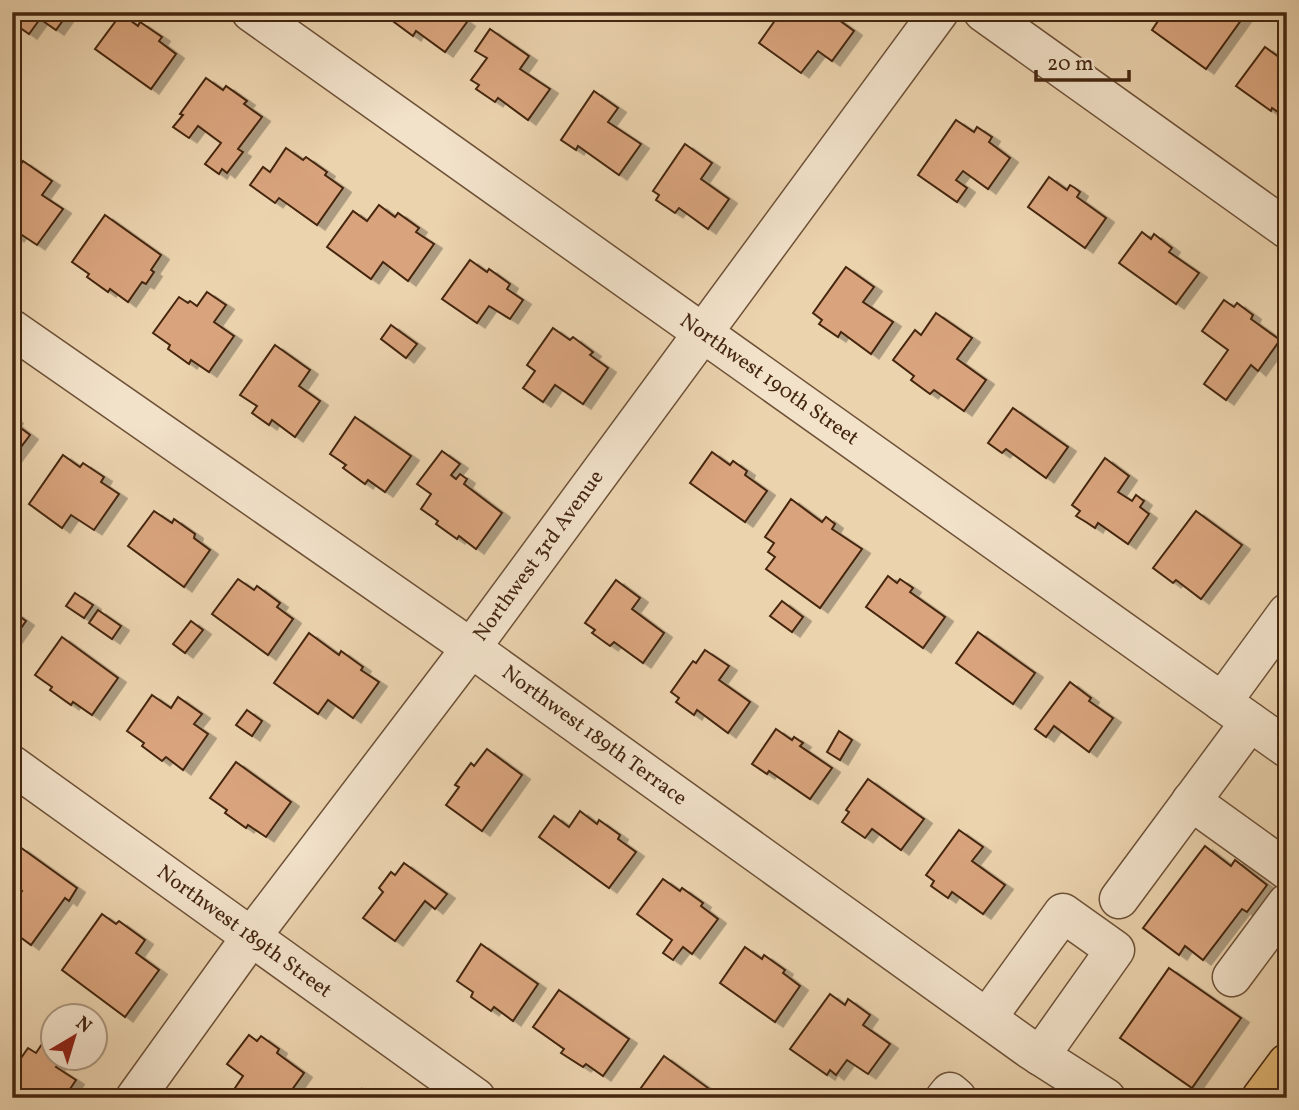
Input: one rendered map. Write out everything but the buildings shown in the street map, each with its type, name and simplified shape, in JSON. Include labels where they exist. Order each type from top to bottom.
[{"type":"main road","points":[[1261,1098],[1287,1063]]},
{"type":"street","name":"Northwest 190th Street","points":[[251,12],[1287,748]]},
{"type":"street","name":"Northwest 3rd Avenue","points":[[135,1098],[251,937],[471,648],[939,12]]},
{"type":"street","points":[[983,12],[1287,229]]},
{"type":"street","name":"Northwest 189th Terrace","points":[[12,329],[471,648],[1040,1056],[1106,1098]]},
{"type":"street","points":[[1119,899],[1191,801],[1287,612]]},
{"type":"street","name":"Northwest 189th Street","points":[[12,765],[476,1098]]},
{"type":"street","points":[[1191,801],[1287,870]]},
{"type":"street","points":[[1232,977],[1287,903]]},
{"type":"street","points":[[986,1018],[1063,912],[1115,950],[1040,1056]]},
{"type":"street","points":[[945,1098],[950,1092],[957,1098]]}]
